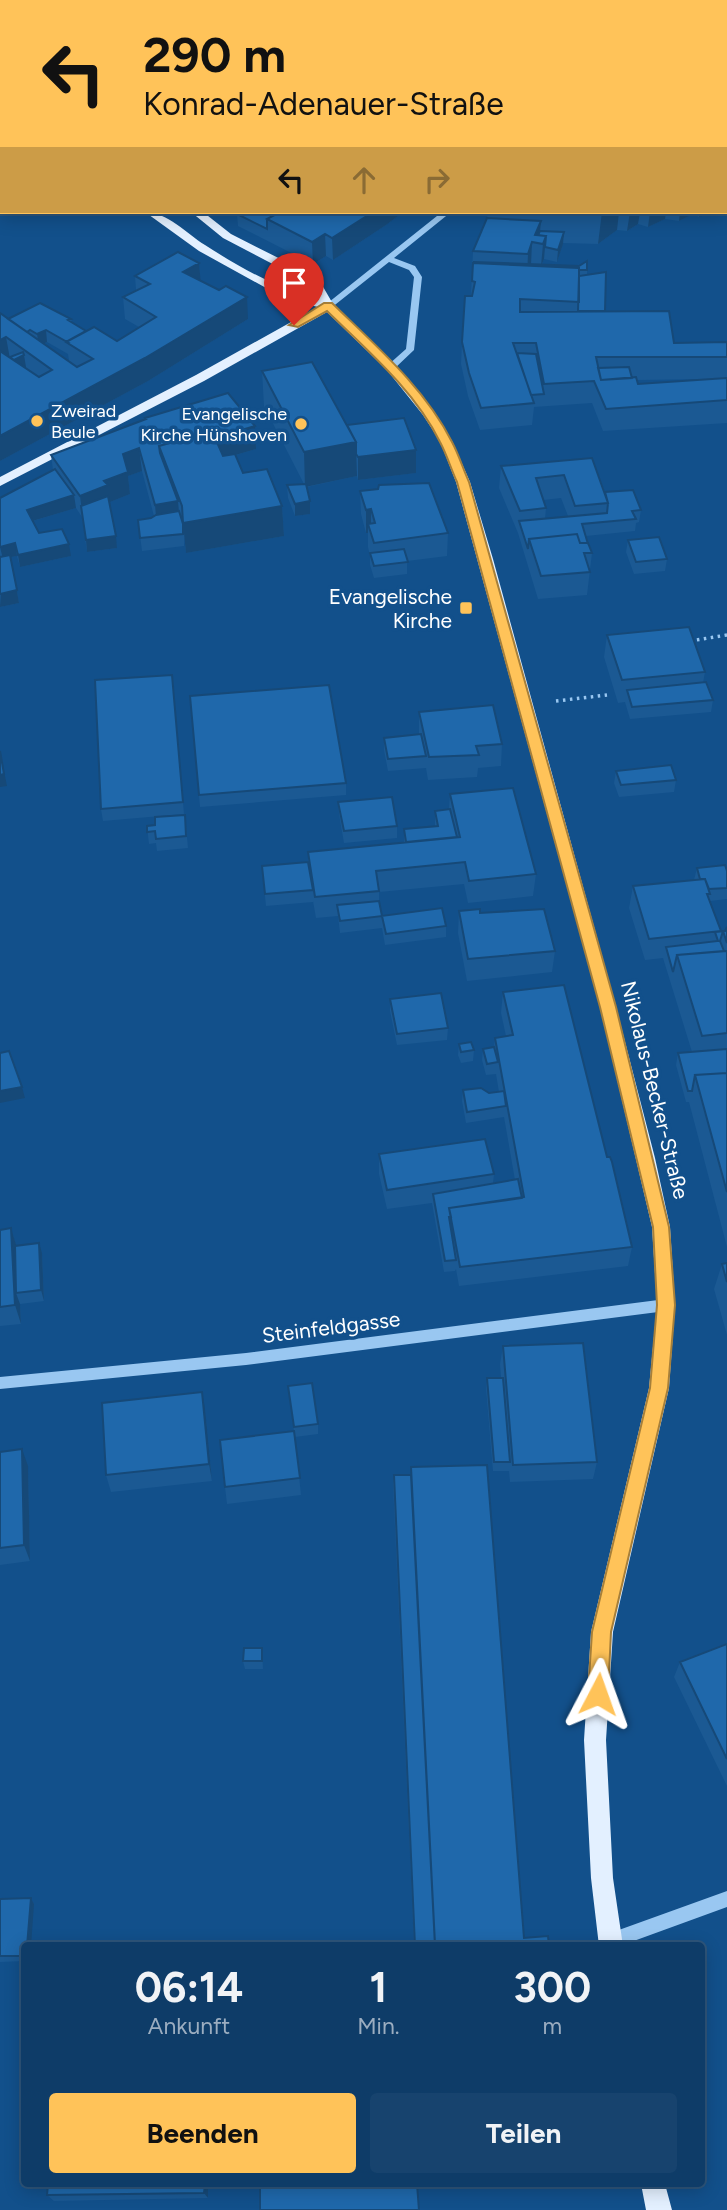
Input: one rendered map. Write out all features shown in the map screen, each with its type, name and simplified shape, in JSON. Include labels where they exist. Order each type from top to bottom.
[{"type":"main road","points":[[153,214],[203,249],[290,296],[328,306]]},
{"type":"main road","name":"Nikolaus-Becker-Straße","points":[[199,214],[227,236],[314,281],[328,306],[391,367],[428,413],[446,441],[460,475],[486,559],[608,1007],[646,1158],[661,1227],[666,1305],[659,1388],[602,1632],[596,1740],[602,1878],[611,1942]]},
{"type":"main road","points":[[0,482],[200,378],[328,306]]},
{"type":"main road","points":[[654,2187],[659,2210]]},
{"type":"street","points":[[328,306],[445,214]]},
{"type":"street","points":[[390,259],[412,268],[418,277],[410,350],[391,367]]},
{"type":"street","name":"Steinfeldgasse","points":[[0,1383],[246,1359],[666,1305]]},
{"type":"street","points":[[616,1942],[727,1899]]},
{"type":"path","points":[[685,641],[727,635]]},
{"type":"path","points":[[525,705],[607,695]]},
{"type":"building","points":[[237,214],[276,214],[267,219],[267,229]]},
{"type":"building","points":[[276,214],[370,214],[332,238],[325,234],[312,242],[267,219]]},
{"type":"building","points":[[487,218],[541,221],[535,235],[546,236],[543,244],[532,242],[528,254],[473,251]]},
{"type":"building","points":[[540,231],[564,232],[558,250],[545,247],[546,236],[538,235]]},
{"type":"building","points":[[178,252],[199,263],[183,272],[219,290],[226,286],[247,297],[145,358],[0,436],[0,351],[39,377],[52,370],[6,337],[0,340],[0,313],[77,367],[93,359],[66,342],[94,327],[117,341],[156,317],[123,297],[150,284],[135,276]]},
{"type":"building","points":[[587,261],[587,270],[474,263],[579,266]]},
{"type":"building","points":[[473,263],[579,268],[579,302],[520,299],[520,312],[669,311],[674,343],[727,342],[727,357],[596,357],[601,380],[636,377],[638,384],[727,378],[727,400],[606,409],[594,381],[544,384],[536,343],[513,343],[534,403],[481,408],[462,342],[465,296],[472,296],[475,282],[472,281]]},
{"type":"building","points":[[606,272],[605,311],[578,311],[579,276]]},
{"type":"building","points":[[40,303],[71,319],[68,320],[86,331],[67,342],[46,330],[37,334],[30,330],[27,332],[8,319]]},
{"type":"building","points":[[23,352],[24,355],[14,360],[10,357]]},
{"type":"building","points":[[517,353],[536,354],[544,394],[531,395]]},
{"type":"building","points":[[312,362],[356,442],[304,452],[262,371]]},
{"type":"building","points":[[629,367],[632,378],[601,380],[598,368]]},
{"type":"building","points":[[228,393],[255,426],[215,438],[212,431],[159,446],[178,501],[155,505],[139,448],[123,454],[128,472],[104,481],[108,485],[80,496],[51,455],[145,418]]},
{"type":"building","points":[[404,418],[416,450],[358,457],[356,442],[347,425]]},
{"type":"building","points":[[212,431],[223,456],[235,454],[243,473],[267,469],[282,506],[183,523],[182,506],[159,446]]},
{"type":"building","points":[[592,458],[608,503],[575,506],[564,475],[536,478],[546,508],[520,511],[501,466]]},
{"type":"building","points":[[55,469],[74,495],[27,510],[39,533],[62,529],[69,544],[18,555],[15,543],[0,547],[0,498]]},
{"type":"building","points":[[429,483],[448,533],[374,543],[368,524],[375,523],[371,509],[366,510],[360,491],[378,489],[379,485]]},
{"type":"building","points":[[306,484],[310,501],[295,504],[287,485]]},
{"type":"building","points":[[633,490],[641,510],[632,511],[636,519],[582,524],[588,543],[580,543],[577,534],[529,539],[528,549],[519,521],[607,513],[605,492]]},
{"type":"building","points":[[108,496],[116,536],[86,540],[81,506]]},
{"type":"building","points":[[179,511],[183,534],[140,538],[138,520]]},
{"type":"building","points":[[577,534],[580,543],[588,543],[592,553],[584,553],[590,572],[541,576],[529,539]]},
{"type":"building","points":[[659,537],[667,559],[636,562],[628,540]]},
{"type":"building","points":[[404,549],[408,562],[374,566],[370,553]]},
{"type":"building","points":[[10,555],[17,590],[0,594],[0,557]]},
{"type":"building","points":[[689,627],[705,672],[622,680],[607,635]]},
{"type":"building","points":[[172,675],[183,802],[101,809],[95,680]]},
{"type":"building","points":[[706,682],[713,700],[632,707],[627,690]]},
{"type":"building","points":[[329,685],[346,783],[199,795],[190,696]]},
{"type":"building","points":[[493,705],[502,744],[476,746],[479,755],[429,757],[419,712]]},
{"type":"building","points":[[421,734],[426,756],[388,759],[384,738]]},
{"type":"building","points":[[0,751],[4,774],[0,775]]},
{"type":"building","points":[[671,765],[676,780],[621,785],[616,771]]},
{"type":"building","points":[[513,788],[536,874],[469,881],[465,862],[376,871],[379,891],[315,897],[308,852],[460,837],[450,794]]},
{"type":"building","points":[[392,797],[397,826],[344,831],[338,802]]},
{"type":"building","points":[[450,809],[457,837],[406,842],[404,829],[438,826],[435,811]]},
{"type":"building","points":[[185,815],[186,836],[156,839],[155,831],[147,832],[147,826],[155,825],[155,817]]},
{"type":"building","points":[[308,862],[313,890],[265,894],[262,866]]},
{"type":"building","points":[[725,865],[727,888],[709,889],[705,879],[700,879],[697,868]]},
{"type":"building","points":[[705,879],[710,894],[707,894],[721,931],[649,939],[633,886]]},
{"type":"building","points":[[379,901],[382,916],[340,921],[337,905]]},
{"type":"building","points":[[442,908],[446,926],[386,934],[382,916]]},
{"type":"building","points":[[480,909],[480,913],[544,909],[555,951],[468,959],[459,911]]},
{"type":"building","points":[[723,931],[720,941],[724,951],[677,955],[673,972],[666,947],[718,941],[715,932]]},
{"type":"building","points":[[727,951],[727,1033],[702,1036],[677,955]]},
{"type":"building","points":[[564,985],[632,1247],[460,1267],[449,1208],[524,1197],[495,1038],[513,1035],[503,992]]},
{"type":"building","points":[[441,993],[448,1028],[397,1034],[390,999]]},
{"type":"building","points":[[471,1042],[474,1050],[461,1052],[459,1044]]},
{"type":"building","points":[[494,1047],[498,1062],[487,1064],[483,1049]]},
{"type":"building","points":[[727,1049],[727,1073],[695,1075],[692,1091],[688,1091],[678,1053]]},
{"type":"building","points":[[9,1051],[22,1087],[0,1091],[0,1053]]},
{"type":"building","points":[[727,1073],[727,1192],[695,1075]]},
{"type":"building","points":[[481,1088],[489,1093],[504,1091],[506,1106],[467,1112],[463,1090]]},
{"type":"building","points":[[485,1139],[494,1174],[387,1190],[379,1154]]},
{"type":"building","points":[[518,1179],[522,1198],[449,1208],[456,1260],[445,1261],[433,1194]]},
{"type":"building","points":[[11,1228],[15,1305],[0,1307],[0,1230]]},
{"type":"building","points":[[39,1243],[41,1290],[16,1293],[15,1246]]},
{"type":"building","points":[[727,1263],[727,1282],[722,1264]]},
{"type":"building","points":[[583,1343],[597,1462],[513,1465],[503,1346]]},
{"type":"building","points":[[487,1378],[503,1378],[510,1462],[494,1462]]},
{"type":"building","points":[[312,1383],[318,1424],[294,1427],[288,1386]]},
{"type":"building","points":[[202,1392],[209,1464],[106,1475],[102,1403]]},
{"type":"building","points":[[294,1431],[300,1478],[225,1487],[220,1440]]},
{"type":"building","points":[[22,1449],[24,1545],[0,1548],[0,1452]]},
{"type":"building","points":[[487,1465],[524,1938],[548,1936],[549,1942],[435,1942],[411,1467]]},
{"type":"building","points":[[394,1475],[411,1475],[435,1942],[415,1942]]},
{"type":"building","points":[[727,1644],[727,1759],[680,1662]]},
{"type":"building","points":[[244,1648],[262,1648],[262,1661],[243,1661]]},
{"type":"building","points":[[31,1898],[27,1942],[21,1942],[21,1956],[0,1956],[0,1899]]},
{"type":"building","points":[[48,2187],[205,2187],[204,2193],[47,2195]]},
{"type":"building","points":[[260,2187],[417,2187],[419,2210],[260,2210]]},
{"type":"place","name":"Zweirad Beule","points":[[37,421]]},
{"type":"place","name":"Evangelische Kirche Hünshoven","points":[[301,424]]},
{"type":"place","name":"Evangelische Kirche","points":[[466,608]]},
{"type":"route","points":[[294,325],[328,306],[391,367],[428,413],[446,441],[463,482],[486,559],[608,1007],[646,1158],[661,1227],[666,1305],[659,1388],[602,1632],[598,1694]]}]
